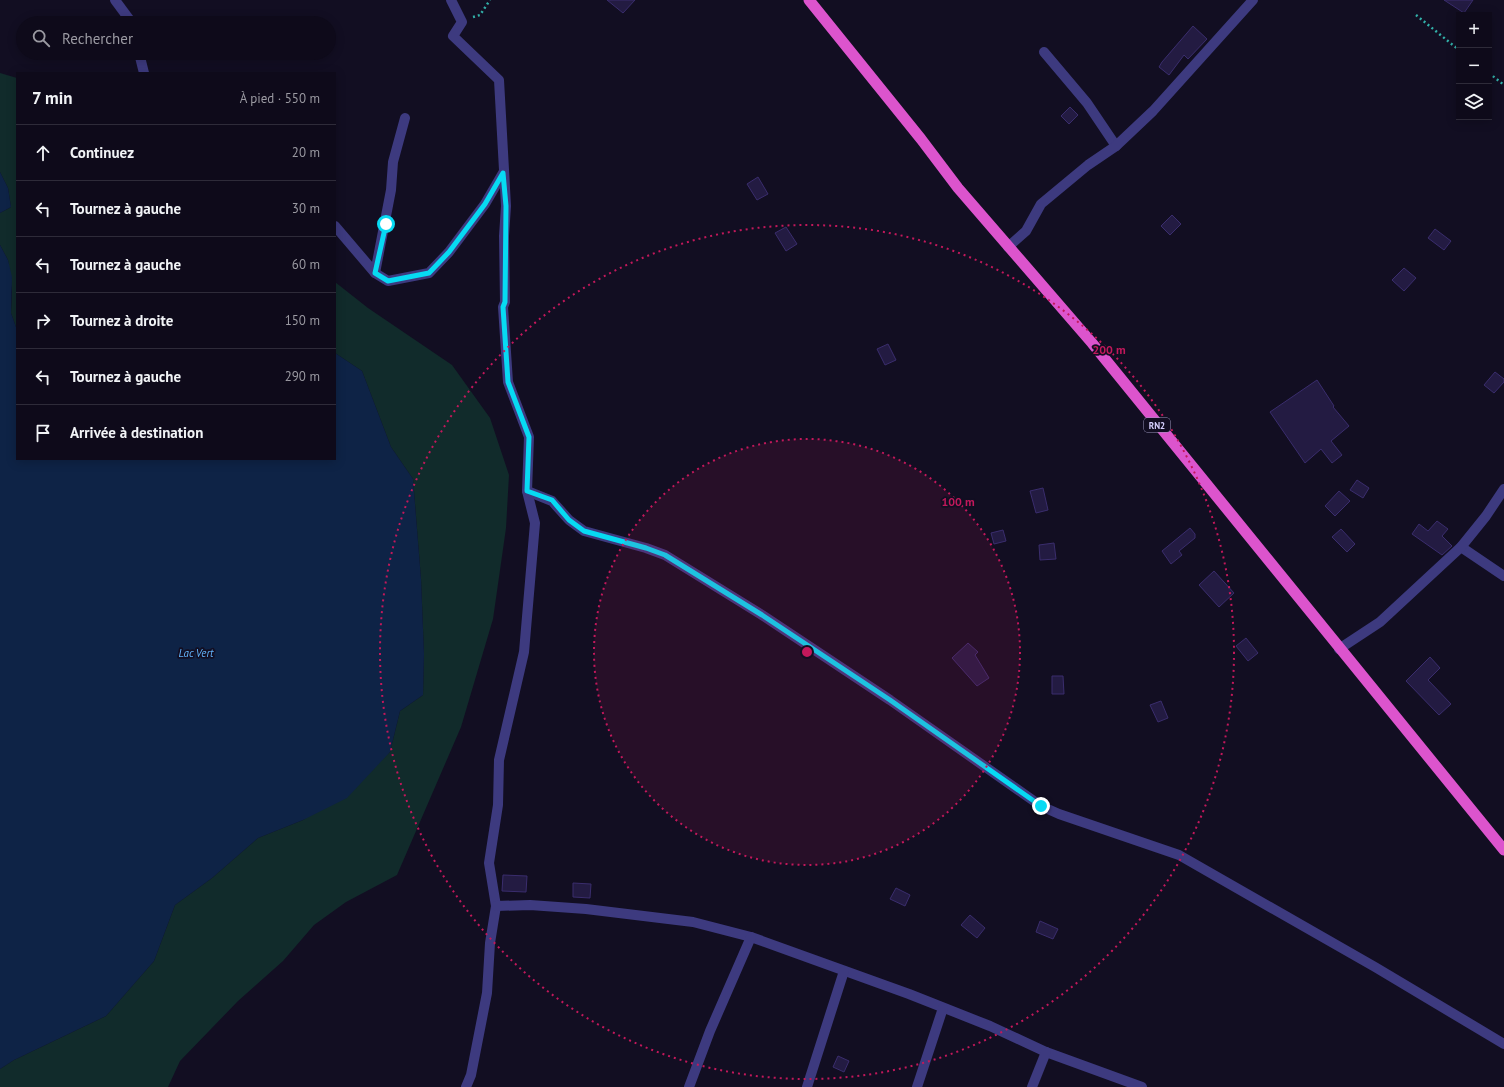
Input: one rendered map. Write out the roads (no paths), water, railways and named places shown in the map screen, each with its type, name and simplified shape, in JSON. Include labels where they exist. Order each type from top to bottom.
[{"type":"highway","name":"RN2","points":[[810,0],[958,188],[1092,344],[1504,850]]},
{"type":"street","points":[[115,0],[127,16]]},
{"type":"street","points":[[451,0],[462,22],[453,36],[499,80],[506,206],[505,302],[503,307],[508,382],[529,437],[527,491],[535,523],[524,652],[499,760],[498,805],[489,863],[496,906],[490,943],[487,993],[471,1075],[466,1087]]},
{"type":"street","points":[[1008,247],[1026,230],[1041,204],[1088,165],[1116,146],[1158,106],[1253,0]]},
{"type":"street","points":[[1044,52],[1087,103],[1116,146]]},
{"type":"street","points":[[141,60],[144,72]]},
{"type":"street","points":[[375,273],[388,210],[393,162],[405,118]]},
{"type":"street","points":[[336,227],[375,273],[388,281],[429,273],[449,252],[485,204],[503,173]]},
{"type":"street","points":[[1339,649],[1380,622],[1460,546],[1486,516],[1504,489]]},
{"type":"street","points":[[527,491],[552,500],[569,520],[584,531],[646,548],[665,555],[762,615],[871,688],[1041,806],[1059,814],[1179,855],[1375,967],[1504,1044]]},
{"type":"street","points":[[1460,546],[1504,576]]},
{"type":"street","points":[[496,906],[530,905],[601,911],[693,922],[751,937],[844,972],[909,994],[990,1026],[1046,1052],[1142,1087]]},
{"type":"street","points":[[689,1087],[710,1031],[751,937]]},
{"type":"street","points":[[807,1087],[844,972]]},
{"type":"street","points":[[917,1087],[943,1008]]},
{"type":"street","points":[[1032,1087],[1046,1052]]},
{"type":"water","points":[[0,172],[8,188],[11,207],[0,213]]},
{"type":"water","name":"Lac Vert","points":[[0,245],[8,260],[12,277],[11,313],[16,327],[16,460],[336,460],[336,354],[362,371],[391,447],[413,479],[421,579],[424,654],[423,695],[400,711],[390,752],[347,798],[303,820],[258,838],[212,878],[175,905],[154,961],[106,1016],[14,1060],[0,1069]]}]
